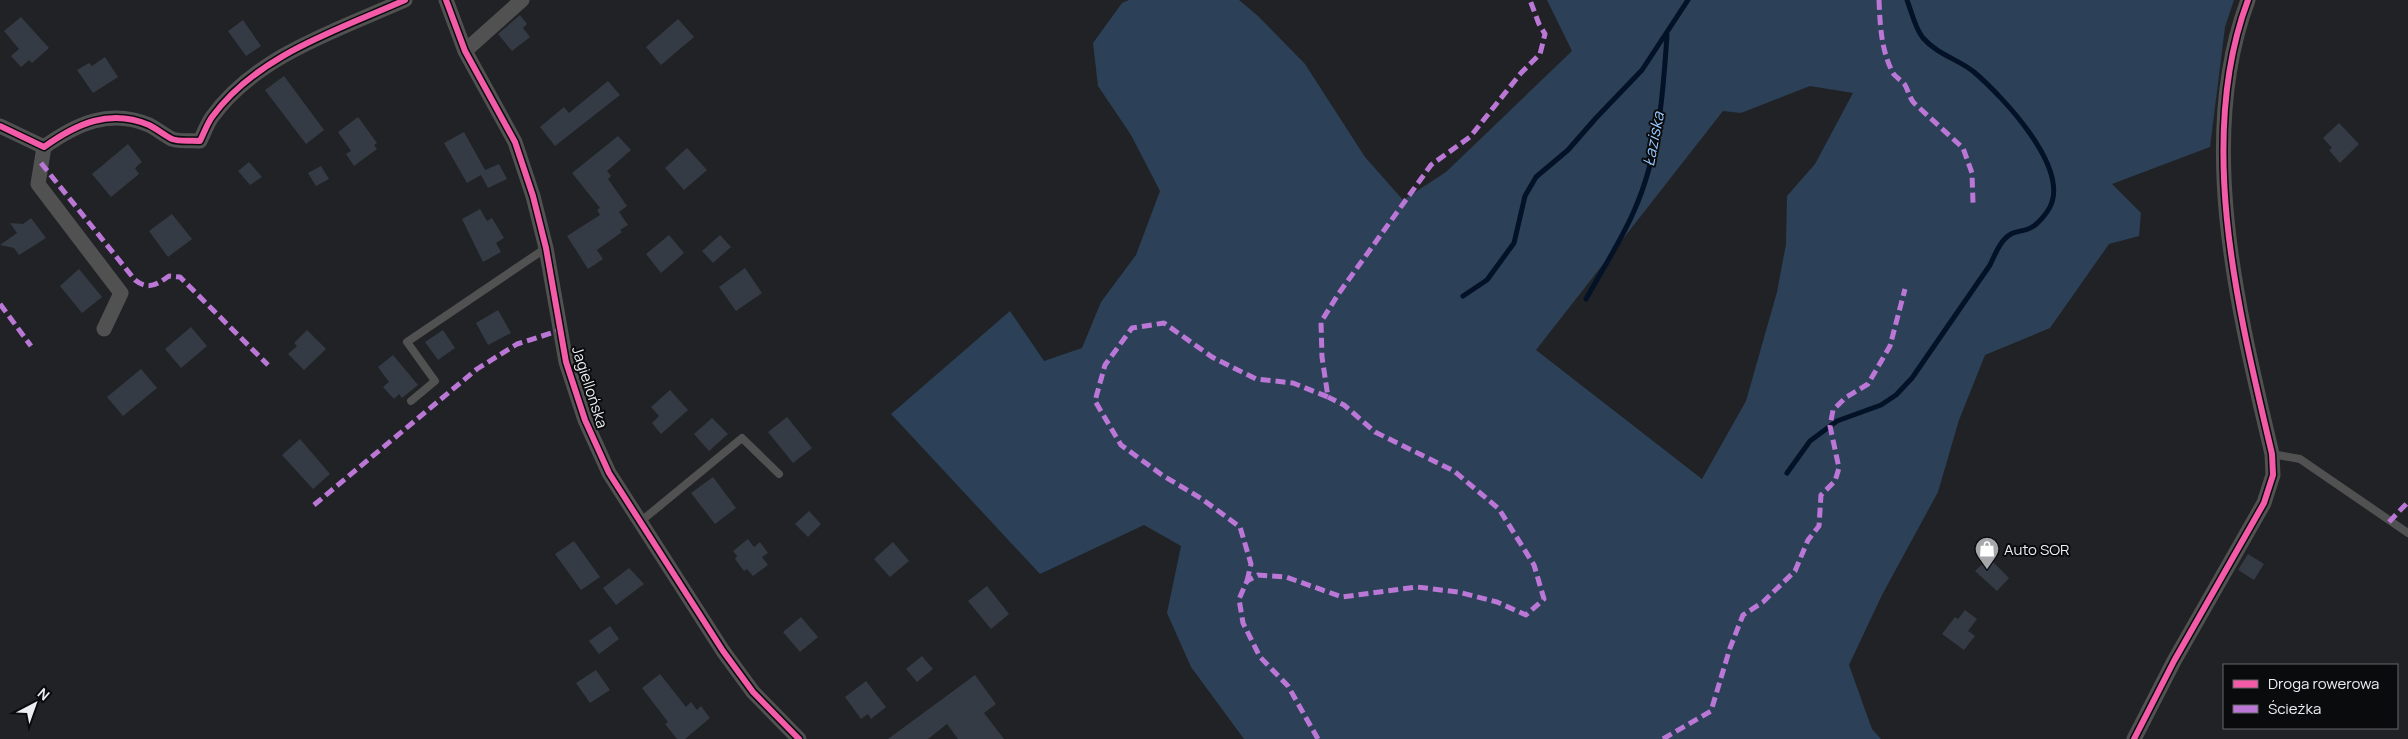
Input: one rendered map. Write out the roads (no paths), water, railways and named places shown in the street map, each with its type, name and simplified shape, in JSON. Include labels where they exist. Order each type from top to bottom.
[{"type":"street","points":[[104,329],[121,294],[38,184],[44,146],[67,130],[94,121],[120,117],[148,125],[174,140],[200,141],[212,117],[240,86],[282,55],[405,0]]},
{"type":"street","name":"Jagiellońska","points":[[446,0],[465,51],[515,142],[533,196],[546,248],[566,362],[585,420],[608,473],[728,658],[753,692],[799,739]]},
{"type":"street","points":[[465,51],[522,0]]},
{"type":"street","points":[[2134,739],[2174,661],[2264,503],[2273,475],[2272,454],[2239,304],[2225,201],[2222,162],[2227,98],[2237,30],[2248,0]]},
{"type":"street","points":[[0,126],[44,146]]},
{"type":"lane","points":[[411,401],[435,381],[407,342],[546,248]]},
{"type":"lane","points":[[640,522],[742,438],[779,474]]},
{"type":"lane","points":[[2272,454],[2300,459],[2408,534]]},
{"type":"waterway","points":[[1463,296],[1487,280],[1514,243],[1525,196],[1536,177],[1568,150],[1642,70],[1688,0]]},
{"type":"waterway","points":[[1787,473],[1810,441],[1837,421],[1881,405],[1896,395],[1912,378],[1990,265],[2004,240],[2011,234],[2034,226],[2050,207],[2054,191],[2050,172],[2042,153],[2030,134],[2016,115],[1974,72],[1935,49],[1923,38],[1907,0]]},
{"type":"waterway","name":"Łaziska","points":[[1586,299],[1629,222],[1649,168],[1664,80],[1667,35]]},
{"type":"place","name":"Auto SOR","points":[[1987,570]]}]
